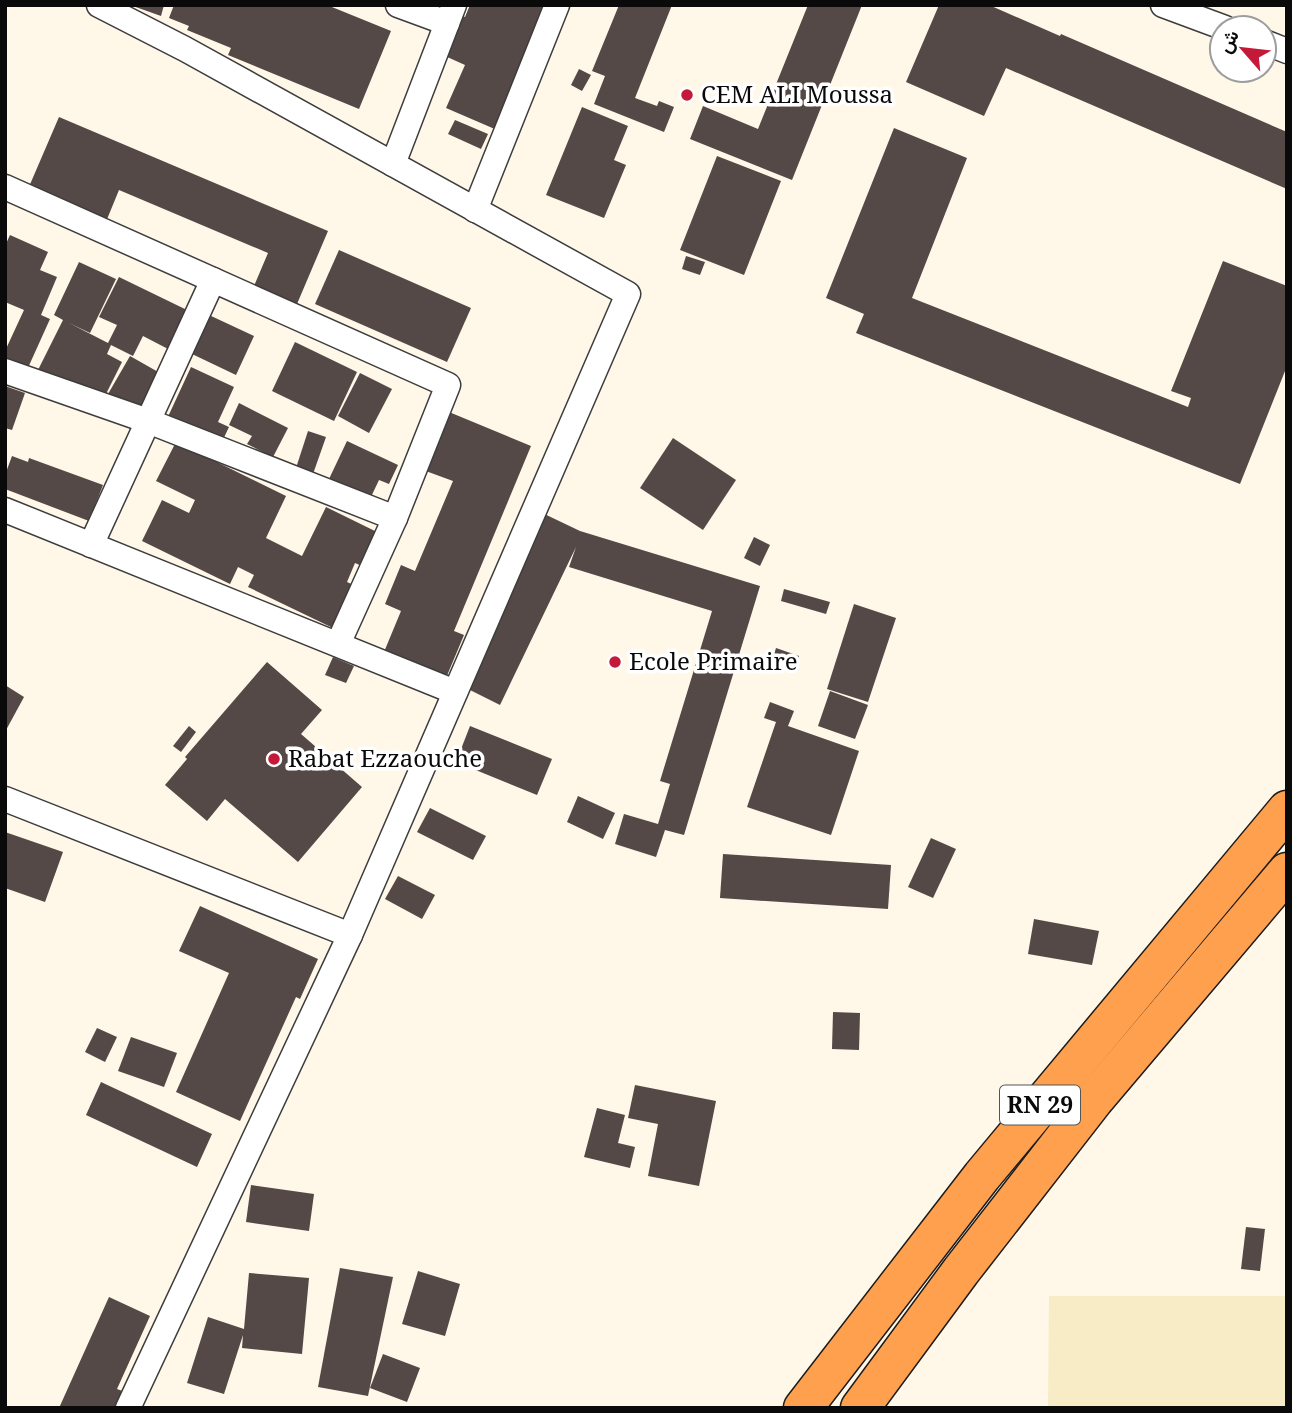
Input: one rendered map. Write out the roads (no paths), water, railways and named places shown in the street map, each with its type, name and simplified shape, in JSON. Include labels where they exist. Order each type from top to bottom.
[{"type":"highway","name":"RN 29","points":[[803,1408],[982,1176],[1287,810]]},
{"type":"highway","name":"RN 29","points":[[860,1408],[961,1271],[1094,1100],[1287,872]]},
{"type":"street","points":[[99,5],[185,49],[628,295],[350,935],[128,1408]]},
{"type":"street","points":[[393,164],[451,14],[398,5]]},
{"type":"street","points":[[475,210],[557,5]]},
{"type":"street","points":[[1163,5],[1208,22]]},
{"type":"street","points":[[5,187],[448,385],[395,518],[338,644]]},
{"type":"street","points":[[92,545],[213,280]]},
{"type":"street","points":[[5,371],[148,421],[395,518]]},
{"type":"street","points":[[5,510],[455,692]]},
{"type":"street","points":[[5,799],[350,935]]},
{"type":"place","name":"CEM ALI Moussa","points":[[687,95]]},
{"type":"place","name":"Ecole Primaire","points":[[615,662]]},
{"type":"place","name":"Rabat Ezzaouche","points":[[274,759]]}]
